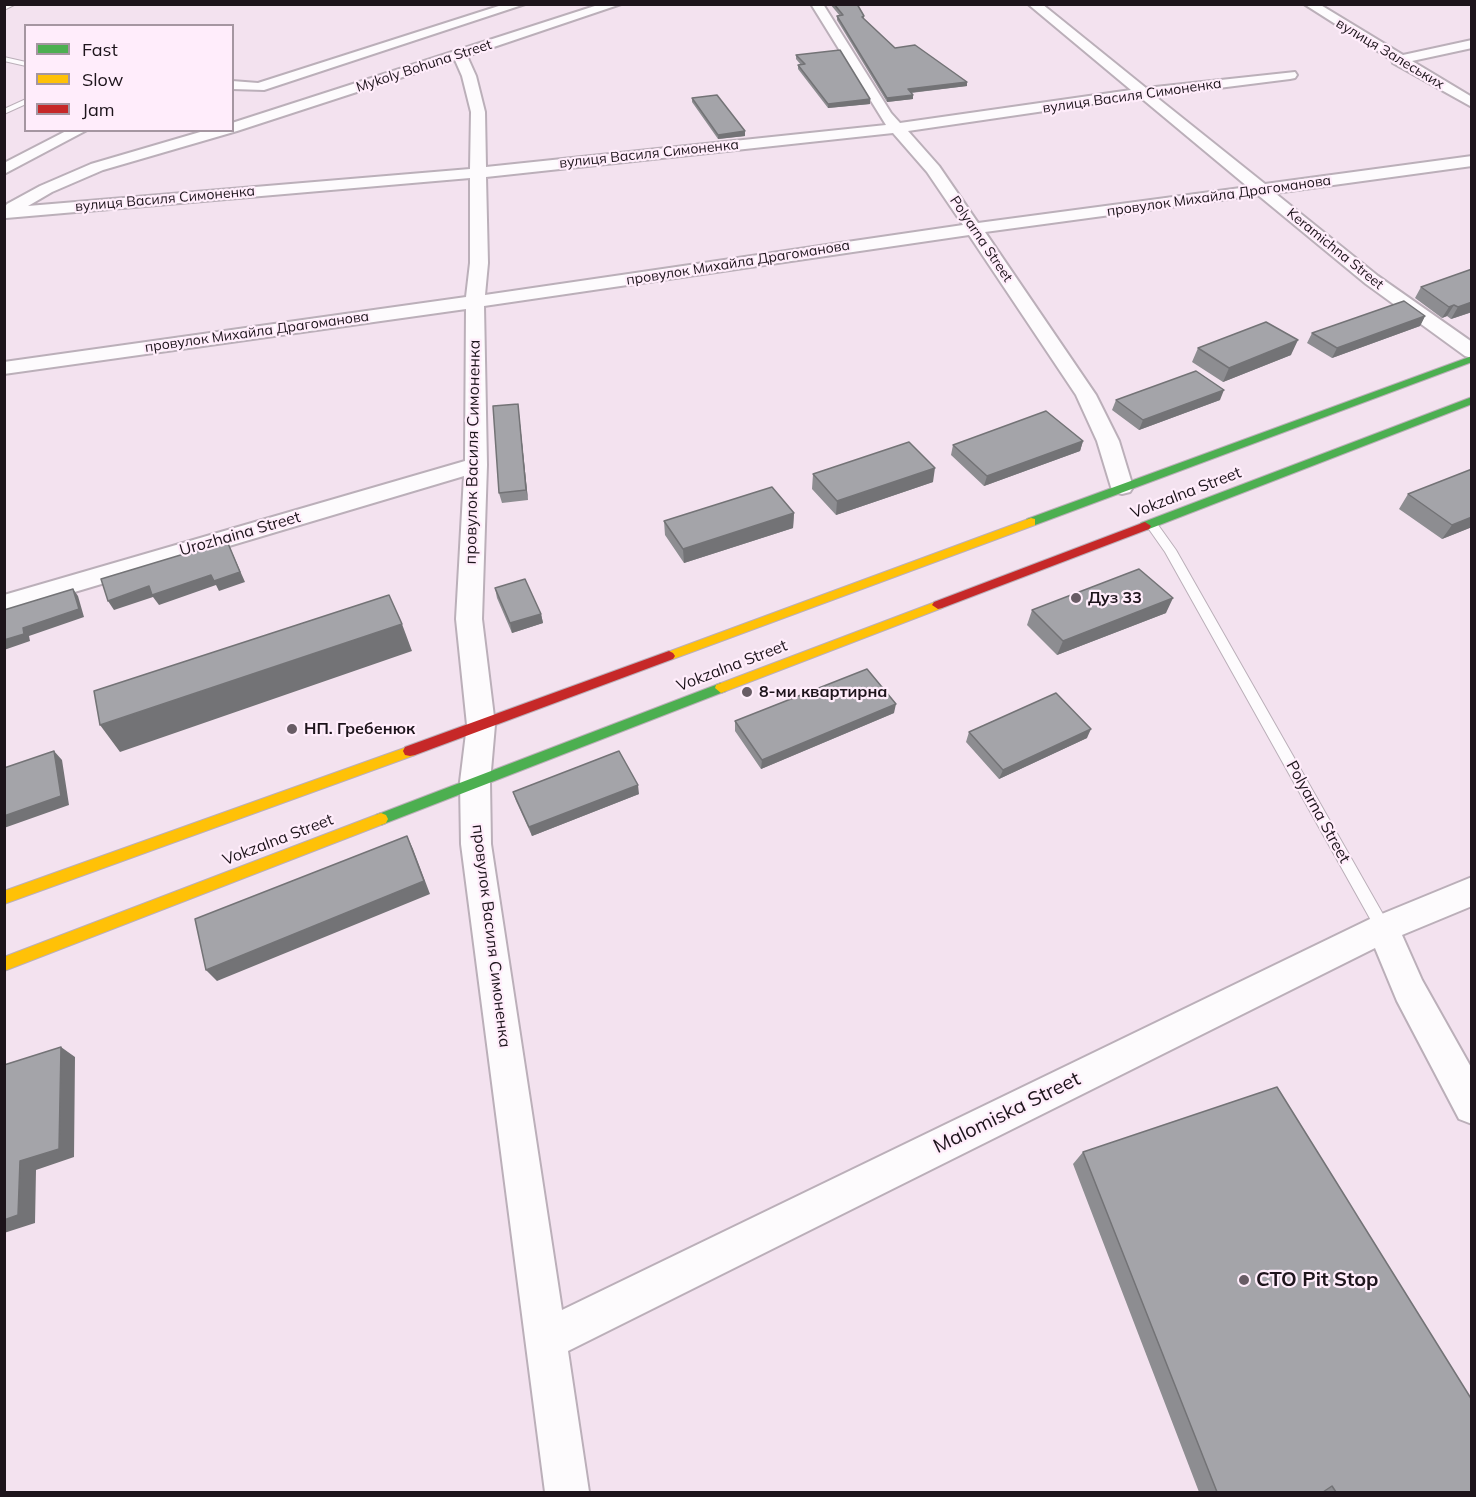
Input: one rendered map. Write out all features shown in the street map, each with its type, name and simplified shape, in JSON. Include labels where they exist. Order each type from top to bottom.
[{"type":"street","points":[[234,85],[259,87],[519,4]]},
{"type":"street","name":"Mykoly Bohuna Street","points":[[234,127],[615,4]]},
{"type":"street","name":"Polyarna Street","points":[[817,4],[873,97],[896,128],[933,169],[1086,395],[1108,441],[1122,487]]},
{"type":"street","name":"Keramichna Street","points":[[1034,4],[1372,280],[1472,352]]},
{"type":"street","name":"вулиця Залеських","points":[[1310,4],[1398,60],[1472,103]]},
{"type":"street","points":[[1398,60],[1472,44]]},
{"type":"street","name":"провулок Василя Симоненка","points":[[460,55],[469,76],[478,112],[479,263],[475,302],[476,465],[469,619],[481,725],[475,782],[476,844],[567,1492]]},
{"type":"street","name":"вулиця Василя Симоненка","points":[[5,213],[477,173],[896,128],[1141,93],[1290,75]]},
{"type":"street","points":[[4,169],[76,132]]},
{"type":"street","points":[[5,213],[46,189],[97,167],[218,132]]},
{"type":"street","name":"провулок Михайла Драгоманова","points":[[4,368],[475,302],[862,244],[1472,161]]},
{"type":"street","name":"Vokzalna Street","points":[[4,898],[481,725],[1472,359]]},
{"type":"street","name":"Vokzalna Street","points":[[4,964],[1152,525],[1472,400]]},
{"type":"street","name":"Urozhaina Street","points":[[4,603],[476,465]]},
{"type":"street","name":"Malomiska Street","points":[[546,1340],[1383,928],[1472,891]]},
{"type":"street","name":"Polyarna Street","points":[[1383,928],[1408,990],[1472,1106]]},
{"type":"lane","points":[[4,8],[13,4]]},
{"type":"lane","points":[[4,59],[24,64]]},
{"type":"lane","points":[[4,112],[24,102]]},
{"type":"lane","name":"Polyarna Street","points":[[1152,525],[1170,550],[1383,928]]},
{"type":"building","points":[[834,4],[857,4],[864,16],[862,17],[895,48],[915,45],[967,82],[908,89],[913,95],[887,98],[837,16],[843,15]]},
{"type":"building","points":[[840,50],[870,99],[828,104],[798,65],[805,64],[796,55]]},
{"type":"building","points":[[717,95],[745,131],[718,135],[692,98]]},
{"type":"building","points":[[1472,269],[1472,302],[1458,307],[1454,305],[1449,307],[1421,287]]},
{"type":"building","points":[[1404,301],[1425,316],[1337,348],[1312,333]]},
{"type":"building","points":[[1266,322],[1298,340],[1229,368],[1198,348]]},
{"type":"building","points":[[1196,371],[1224,390],[1143,420],[1116,400]]},
{"type":"building","points":[[518,404],[526,490],[499,493],[493,406]]},
{"type":"building","points":[[1046,411],[1083,441],[987,476],[953,445]]},
{"type":"building","points":[[909,442],[935,468],[837,501],[813,474]]},
{"type":"building","points":[[1472,469],[1472,517],[1452,525],[1408,494]]},
{"type":"building","points":[[772,487],[794,513],[683,549],[664,521]]},
{"type":"building","points":[[227,541],[240,572],[214,581],[211,575],[152,595],[149,586],[108,601],[101,579]]},
{"type":"building","points":[[1139,569],[1173,598],[1063,641],[1032,610]]},
{"type":"building","points":[[525,579],[541,614],[510,623],[495,588]]},
{"type":"building","points":[[73,589],[79,609],[23,628],[24,634],[4,640],[4,610]]},
{"type":"building","points":[[389,595],[402,624],[100,725],[94,691]]},
{"type":"building","points":[[867,669],[896,704],[762,760],[735,721]]},
{"type":"building","points":[[1056,693],[1091,729],[1003,770],[969,732]]},
{"type":"building","points":[[54,751],[61,796],[4,816],[4,768]]},
{"type":"building","points":[[619,751],[638,785],[529,827],[513,792]]},
{"type":"building","points":[[407,836],[424,881],[206,970],[195,919]]},
{"type":"building","points":[[61,1047],[59,1149],[20,1161],[18,1215],[4,1220],[4,1065]]},
{"type":"building","name":"СТО Pit Stop","points":[[1277,1087],[1472,1400],[1472,1492],[1336,1492],[1332,1486],[1323,1492],[1217,1492],[1083,1152]]},
{"type":"traffic: fast","points":[[1031,522],[1472,359]]},
{"type":"traffic: fast","points":[[1145,526],[1472,400]]},
{"type":"traffic: fast","points":[[381,819],[721,688]]},
{"type":"traffic: slow","points":[[669,656],[1031,522]]},
{"type":"traffic: slow","points":[[721,688],[938,605]]},
{"type":"traffic: slow","points":[[4,898],[410,751]]},
{"type":"traffic: slow","points":[[4,964],[381,819]]},
{"type":"traffic: jam","points":[[938,605],[1145,526]]},
{"type":"traffic: jam","points":[[410,751],[669,656]]},
{"type":"place","name":"Дуз 33","points":[[1076,598]]},
{"type":"place","name":"8-ми квартирна","points":[[747,692]]},
{"type":"place","name":"НП. Гребенюк","points":[[292,729]]},
{"type":"place","name":"СТО Pit Stop","points":[[1244,1280]]}]
